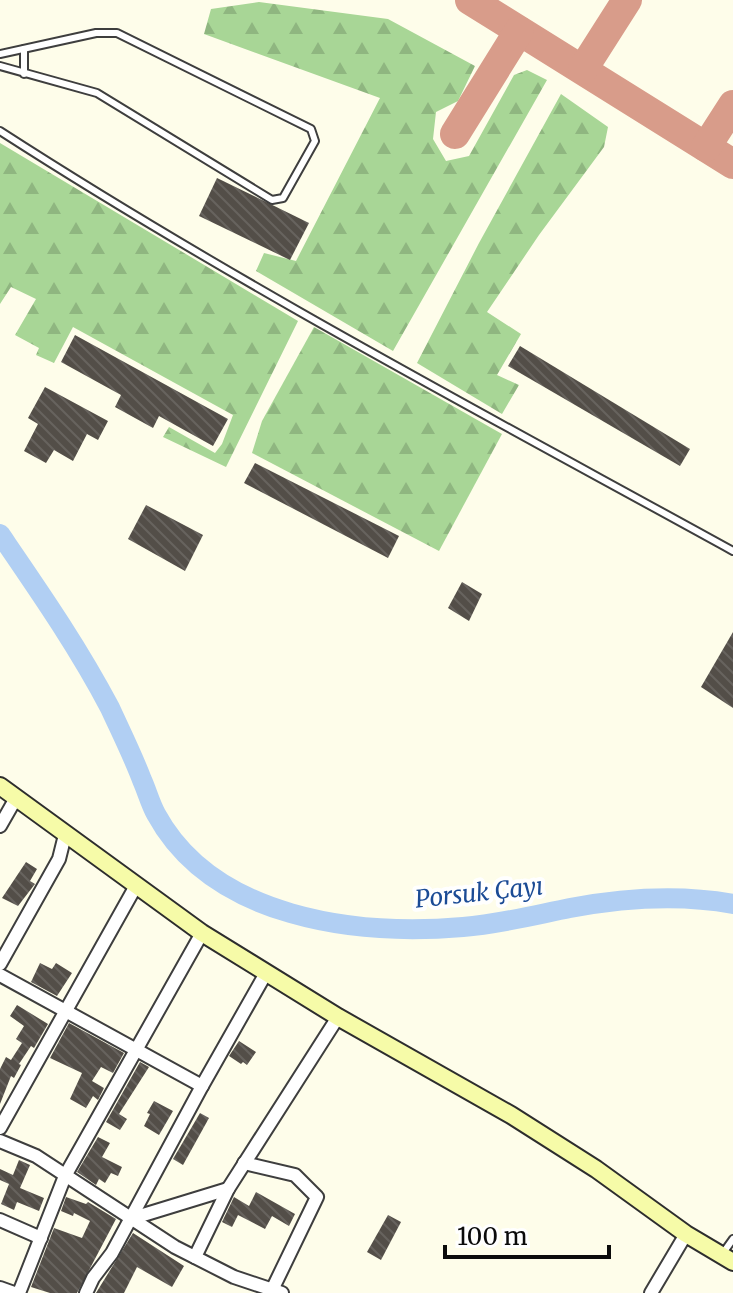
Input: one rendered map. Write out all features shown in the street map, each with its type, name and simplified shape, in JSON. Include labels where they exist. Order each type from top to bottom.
[{"type":"street","points":[[0,786],[202,933],[338,1017],[511,1115],[727,1259]]},
{"type":"street","points":[[0,826],[16,798]]},
{"type":"street","points":[[0,964],[59,859],[65,835]]},
{"type":"street","points":[[0,1128],[137,884]]},
{"type":"street","points":[[0,1288],[17,1293],[65,1176],[202,933]]},
{"type":"street","points":[[86,1293],[112,1253],[266,973]]},
{"type":"street","points":[[0,975],[202,1086]]},
{"type":"street","points":[[195,1257],[228,1189],[338,1017]]},
{"type":"street","points":[[0,1141],[36,1156],[130,1219],[195,1257],[234,1277],[277,1291],[317,1197],[295,1175],[244,1163]]},
{"type":"street","points":[[130,1219],[228,1189]]},
{"type":"street","points":[[0,1220],[41,1238]]},
{"type":"street","points":[[651,1293],[686,1234]]},
{"type":"lane","points":[[0,54],[96,33],[117,33],[311,129],[315,141],[283,198],[272,200],[97,93],[0,66]]},
{"type":"lane","points":[[24,49],[24,74]]},
{"type":"lane","points":[[0,131],[118,207],[380,357],[733,551]]},
{"type":"lane","points":[[727,1259],[733,1239]]},
{"type":"green space","points":[[259,2],[388,19],[475,66],[458,101],[436,112],[433,139],[446,161],[469,156],[514,75],[527,70],[547,80],[393,351],[256,271],[264,253],[296,261],[380,98],[204,34],[211,9]]},
{"type":"green space","points":[[561,94],[608,127],[604,147],[487,312],[521,334],[497,375],[519,385],[502,414],[417,363]]},
{"type":"green space","points":[[0,143],[298,321],[226,467],[163,437],[169,427],[215,453],[222,444],[233,415],[73,327],[54,363],[36,355],[39,348],[15,335],[36,299],[11,287],[0,304]]},
{"type":"green space","points":[[314,327],[502,434],[439,551],[252,453],[262,421]]},
{"type":"building","points":[[217,178],[309,223],[290,260],[199,216]]},
{"type":"building","points":[[75,335],[228,419],[213,446],[159,416],[153,428],[115,407],[121,395],[61,362]]},
{"type":"building","points":[[520,346],[690,449],[680,466],[508,366]]},
{"type":"building","points":[[45,387],[108,421],[98,440],[87,434],[73,461],[54,450],[46,463],[24,451],[38,424],[28,418]]},
{"type":"building","points":[[255,463],[399,536],[388,558],[244,483]]},
{"type":"building","points":[[146,505],[203,535],[185,571],[128,539]]},
{"type":"building","points":[[462,582],[482,594],[469,621],[448,608]]},
{"type":"building","points":[[733,632],[733,708],[701,687]]},
{"type":"building","points":[[26,862],[37,869],[30,881],[35,884],[18,906],[2,898]]},
{"type":"building","points":[[40,963],[52,969],[56,963],[72,973],[57,996],[31,982]]},
{"type":"building","points":[[17,1005],[48,1024],[34,1048],[31,1046],[19,1064],[14,1078],[11,1076],[0,1104],[0,1069],[6,1057],[11,1060],[22,1043],[16,1039],[24,1026],[10,1016]]},
{"type":"building","points":[[69,1023],[124,1053],[113,1073],[101,1067],[92,1081],[104,1088],[98,1100],[93,1096],[86,1108],[70,1099],[82,1073],[50,1058]]},
{"type":"building","points":[[239,1041],[256,1052],[247,1065],[229,1056]]},
{"type":"building","points":[[140,1062],[149,1067],[119,1114],[127,1119],[120,1130],[106,1122]]},
{"type":"building","points":[[154,1101],[173,1111],[159,1135],[144,1126]]},
{"type":"building","points":[[200,1113],[209,1118],[183,1165],[173,1159]]},
{"type":"building","points":[[98,1137],[110,1143],[102,1157],[122,1167],[118,1176],[111,1173],[105,1183],[99,1179],[96,1185],[77,1172]]},
{"type":"building","points":[[19,1160],[30,1165],[20,1188],[44,1198],[39,1211],[17,1202],[14,1210],[1,1204],[9,1184],[0,1180],[0,1169],[13,1175]]},
{"type":"building","points":[[256,1192],[295,1214],[289,1226],[272,1216],[265,1229],[238,1215],[232,1227],[222,1222],[234,1197],[249,1206]]},
{"type":"building","points":[[66,1197],[88,1202],[116,1219],[77,1293],[50,1293],[31,1287],[54,1228],[82,1238],[90,1221],[61,1211]]},
{"type":"building","points":[[388,1215],[401,1222],[381,1260],[367,1252]]},
{"type":"building","points":[[133,1233],[184,1266],[172,1287],[137,1267],[124,1293],[96,1293]]},
{"type":"waterway","name":"Porsuk Çayı","points":[[0,534],[98,685],[156,814],[181,849],[213,877],[250,898],[291,913],[334,923],[422,929],[490,924],[631,900],[672,898],[733,904]]},
{"type":"taxiway","points":[[470,0],[733,164]]},
{"type":"taxiway","points":[[583,69],[627,0]]},
{"type":"taxiway","points":[[455,134],[519,31]]},
{"type":"taxiway","points":[[706,147],[733,105]]}]
